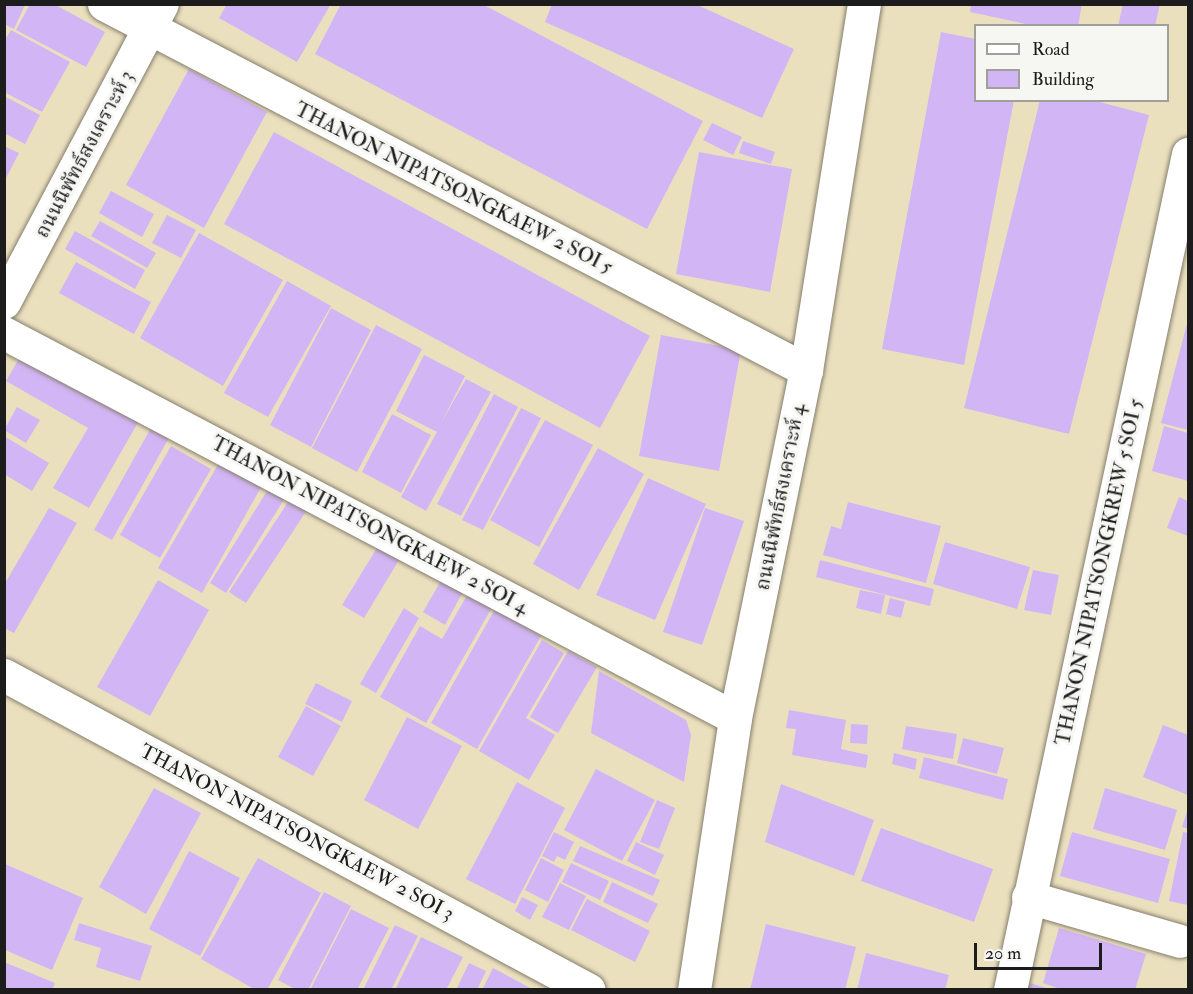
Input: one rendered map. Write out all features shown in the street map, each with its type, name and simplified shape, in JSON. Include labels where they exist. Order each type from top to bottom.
[{"type":"street","name":"THANON NIPATSONGKAEW 2 SOI 5","points":[[104,4],[156,17],[806,370]]},
{"type":"street","name":"ถนนนิพัทธ์สงเคราะห์ 4","points":[[694,990],[735,718],[806,370],[864,4]]},
{"type":"street","name":"ถนนนิพัทธ์สงเคราะห์ 3","points":[[4,302],[156,17]]},
{"type":"street","name":"THANON NIPATSONGKREW 5 SOI 5","points":[[1010,990],[1188,154]]},
{"type":"street","name":"THANON NIPATSONGKAEW 2 SOI 4","points":[[4,333],[735,718]]},
{"type":"street","name":"THANON NIPATSONGKAEW 2 SOI 3","points":[[4,675],[589,990]]},
{"type":"street","points":[[1029,897],[1180,941]]},
{"type":"building","points":[[30,4],[54,4],[105,32],[86,67],[16,30]]},
{"type":"building","points":[[227,4],[331,4],[297,62],[219,18]]},
{"type":"building","points":[[341,4],[482,4],[703,121],[647,229],[315,54]]},
{"type":"building","points":[[552,4],[695,4],[794,49],[762,118],[545,22]]},
{"type":"building","points":[[971,4],[1082,4],[1078,24],[1026,24],[970,12]]},
{"type":"building","points":[[1123,4],[1160,4],[1155,24],[1118,24]]},
{"type":"building","points":[[4,5],[25,5],[14,29],[4,24]]},
{"type":"building","points":[[11,30],[70,62],[42,112],[4,92],[4,41]]},
{"type":"building","points":[[941,32],[974,39],[974,102],[1014,102],[964,365],[882,349]]},
{"type":"building","points":[[189,69],[267,112],[204,228],[126,185]]},
{"type":"building","points":[[4,96],[40,115],[25,144],[4,133]]},
{"type":"building","points":[[1040,102],[1100,102],[1149,115],[1069,434],[964,408]]},
{"type":"building","points":[[712,123],[742,137],[733,155],[703,140]]},
{"type":"building","points":[[274,132],[650,336],[600,428],[224,224]]},
{"type":"building","points":[[743,141],[775,152],[771,164],[739,153]]},
{"type":"building","points":[[4,146],[19,153],[4,182]]},
{"type":"building","points":[[699,152],[792,169],[770,292],[676,274]]},
{"type":"building","points":[[111,191],[154,214],[142,237],[99,213]]},
{"type":"building","points":[[167,215],[196,230],[181,258],[152,243]]},
{"type":"building","points":[[100,221],[156,253],[147,268],[91,236]]},
{"type":"building","points":[[75,231],[145,270],[135,289],[65,249]]},
{"type":"building","points":[[199,233],[283,280],[223,386],[140,338]]},
{"type":"building","points":[[76,262],[151,302],[134,334],[59,293]]},
{"type":"building","points":[[287,281],[331,306],[268,417],[224,393]]},
{"type":"building","points":[[331,308],[371,330],[311,447],[270,425]]},
{"type":"building","points":[[1188,320],[1188,430],[1161,423]]},
{"type":"building","points":[[376,325],[422,349],[357,472],[312,448]]},
{"type":"building","points":[[661,335],[741,350],[719,471],[639,456]]},
{"type":"building","points":[[23,352],[140,419],[89,508],[53,488],[88,428],[6,381]]},
{"type":"building","points":[[424,355],[465,376],[441,423],[466,379],[491,392],[426,511],[401,497],[437,432],[396,411]]},
{"type":"building","points":[[494,394],[518,407],[461,516],[437,504]]},
{"type":"building","points":[[17,407],[40,420],[26,443],[4,430]]},
{"type":"building","points":[[521,408],[541,418],[483,530],[462,520]]},
{"type":"building","points":[[392,414],[431,435],[401,493],[362,472]]},
{"type":"building","points":[[545,420],[593,445],[539,547],[490,520]]},
{"type":"building","points":[[152,426],[170,436],[112,540],[94,530]]},
{"type":"building","points":[[1164,426],[1188,433],[1188,481],[1152,471]]},
{"type":"building","points":[[4,436],[49,463],[32,491],[4,474]]},
{"type":"building","points":[[171,446],[211,469],[160,558],[120,535]]},
{"type":"building","points":[[598,448],[644,474],[579,590],[533,564]]},
{"type":"building","points":[[223,456],[265,480],[202,593],[158,568]]},
{"type":"building","points":[[648,478],[706,504],[655,620],[596,595]]},
{"type":"building","points":[[272,483],[288,493],[226,593],[210,583]]},
{"type":"building","points":[[292,496],[309,507],[246,603],[229,592]]},
{"type":"building","points":[[1179,497],[1188,501],[1188,536],[1167,528]]},
{"type":"building","points":[[848,502],[941,526],[926,583],[823,555],[831,526],[841,529]]},
{"type":"building","points":[[49,508],[77,523],[14,633],[4,628],[4,585]]},
{"type":"building","points":[[705,508],[744,521],[702,645],[663,632]]},
{"type":"building","points":[[945,542],[1030,567],[1017,609],[933,584]]},
{"type":"building","points":[[380,543],[402,555],[364,618],[342,605]]},
{"type":"building","points":[[820,560],[934,589],[930,606],[816,577]]},
{"type":"building","points":[[1033,570],[1059,575],[1051,615],[1024,610]]},
{"type":"building","points":[[443,577],[465,588],[445,625],[423,612]]},
{"type":"building","points":[[158,580],[209,610],[150,716],[97,687]]},
{"type":"building","points":[[470,590],[494,604],[426,723],[380,697],[420,626],[442,639]]},
{"type":"building","points":[[860,590],[885,595],[881,614],[856,608]]},
{"type":"building","points":[[890,598],[905,602],[901,618],[886,614]]},
{"type":"building","points":[[404,608],[419,618],[376,693],[360,684]]},
{"type":"building","points":[[495,609],[541,636],[477,749],[431,723]]},
{"type":"building","points":[[542,640],[564,653],[526,718],[555,735],[529,780],[479,751]]},
{"type":"building","points":[[568,651],[597,667],[558,733],[530,717]]},
{"type":"building","points":[[599,671],[686,720],[691,735],[684,782],[591,733]]},
{"type":"building","points":[[316,683],[352,701],[342,722],[305,704]]},
{"type":"building","points":[[306,706],[341,726],[313,776],[278,757]]},
{"type":"building","points":[[789,710],[846,720],[841,749],[868,755],[866,768],[792,755],[796,729],[786,728]]},
{"type":"building","points":[[407,717],[462,746],[418,829],[364,800]]},
{"type":"building","points":[[851,724],[868,725],[867,744],[850,743]]},
{"type":"building","points":[[1163,725],[1188,735],[1188,795],[1143,777]]},
{"type":"building","points":[[906,726],[957,734],[953,759],[902,749]]},
{"type":"building","points":[[963,738],[1004,748],[997,774],[957,763]]},
{"type":"building","points":[[894,753],[917,759],[915,770],[892,764]]},
{"type":"building","points":[[924,757],[1008,779],[1003,800],[919,778]]},
{"type":"building","points":[[596,769],[655,800],[622,861],[564,830]]},
{"type":"building","points":[[517,782],[565,808],[515,904],[466,879]]},
{"type":"building","points":[[781,784],[874,820],[854,876],[765,842]]},
{"type":"building","points":[[154,788],[201,813],[146,914],[99,887]]},
{"type":"building","points":[[1105,788],[1177,810],[1165,850],[1093,829]]},
{"type":"building","points":[[657,800],[675,808],[659,849],[640,842]]},
{"type":"building","points":[[1188,812],[1188,829],[1182,827]]},
{"type":"building","points":[[881,828],[993,869],[974,922],[861,881]]},
{"type":"building","points":[[554,832],[574,842],[565,860],[557,856],[554,862],[542,856]]},
{"type":"building","points":[[1072,832],[1170,859],[1158,903],[1060,876]]},
{"type":"building","points":[[1183,832],[1188,833],[1188,905],[1169,901]]},
{"type":"building","points":[[636,842],[664,855],[655,875],[627,861]]},
{"type":"building","points":[[580,846],[660,880],[653,896],[573,861]]},
{"type":"building","points":[[189,851],[240,878],[200,956],[149,929]]},
{"type":"building","points":[[258,858],[321,893],[267,990],[256,990],[201,959]]},
{"type":"building","points":[[541,858],[564,870],[548,902],[525,890]]},
{"type":"building","points":[[571,863],[609,881],[600,900],[562,882]]},
{"type":"building","points":[[5,864],[83,898],[52,970],[5,950]]},
{"type":"building","points":[[612,882],[658,904],[648,923],[603,902]]},
{"type":"building","points":[[560,883],[586,896],[569,930],[542,917]]},
{"type":"building","points":[[324,892],[351,906],[308,990],[297,990],[278,980]]},
{"type":"building","points":[[522,897],[538,905],[530,920],[515,911]]},
{"type":"building","points":[[587,899],[650,931],[635,962],[571,930]]},
{"type":"building","points":[[351,909],[389,928],[357,990],[310,990]]},
{"type":"building","points":[[79,923],[152,946],[140,981],[96,967],[101,948],[74,940]]},
{"type":"building","points":[[766,924],[856,947],[845,990],[750,990]]},
{"type":"building","points":[[395,925],[418,936],[391,990],[363,990]]},
{"type":"building","points":[[1059,928],[1146,954],[1135,990],[1063,990],[1043,983]]},
{"type":"building","points":[[421,937],[463,957],[446,990],[395,990]]},
{"type":"building","points":[[866,953],[949,975],[945,990],[857,990]]},
{"type":"building","points":[[4,962],[55,983],[52,990],[4,990]]},
{"type":"building","points":[[469,963],[486,971],[477,990],[456,990]]},
{"type":"building","points":[[493,968],[534,990],[482,990]]},
{"type":"building","points":[[1030,983],[1049,989],[1049,990],[1028,990]]}]
